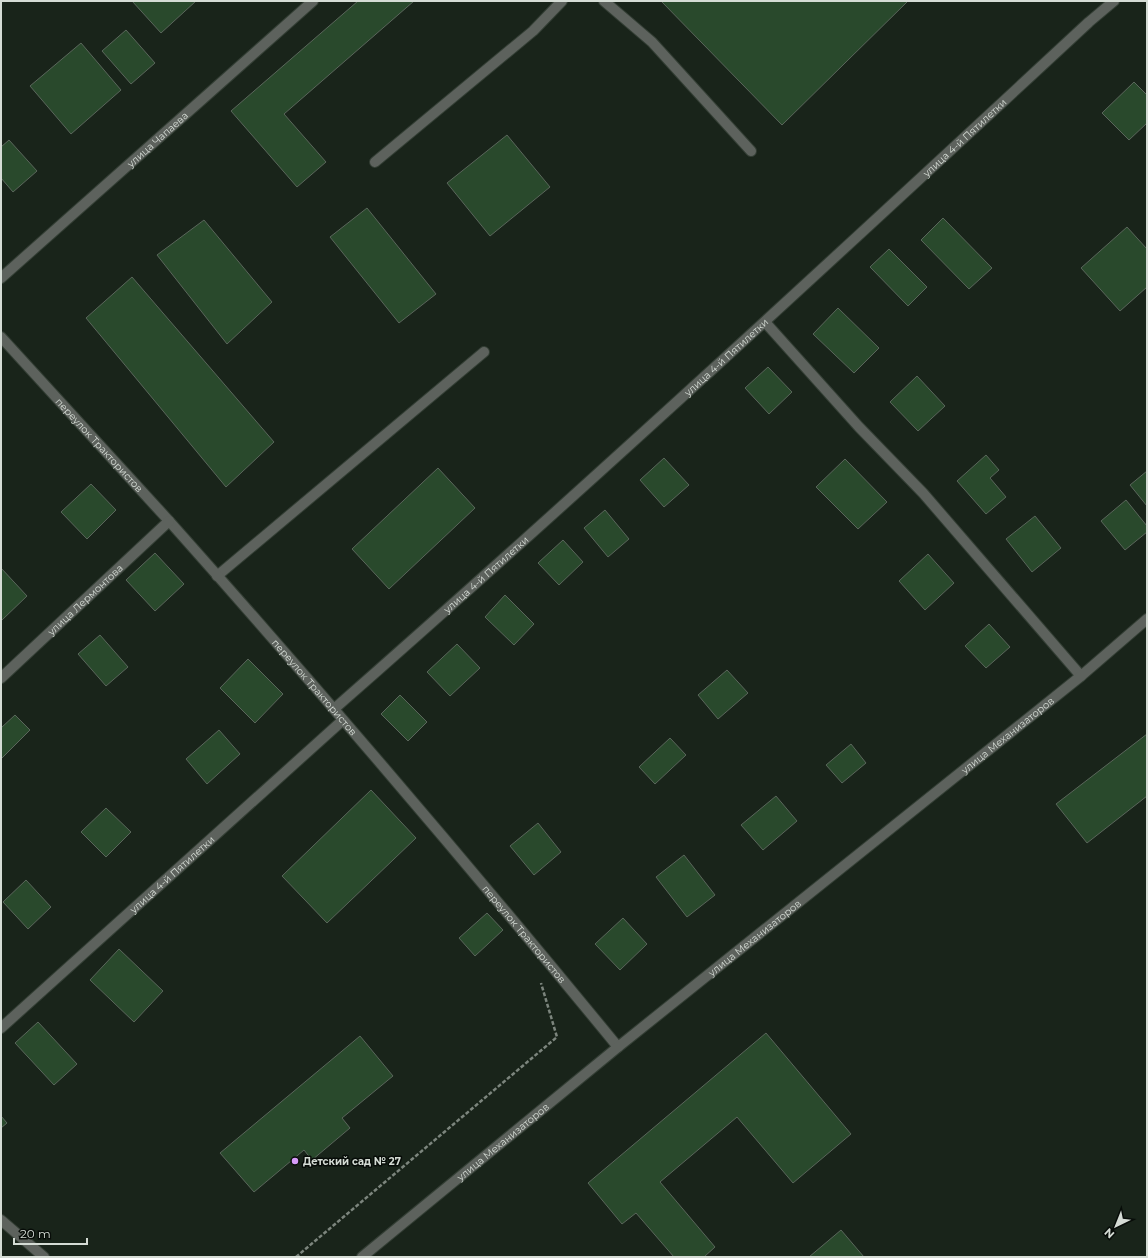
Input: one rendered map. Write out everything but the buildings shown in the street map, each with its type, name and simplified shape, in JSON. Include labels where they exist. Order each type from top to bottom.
[{"type":"street","name":"улица Чапаева","points":[[1,278],[313,1]]},
{"type":"street","points":[[376,162],[533,31],[562,1]]},
{"type":"street","points":[[604,1],[652,42],[751,151]]},
{"type":"street","name":"улица 4-й Пятилетки","points":[[334,709],[477,583],[765,322],[1089,22],[1114,1]]},
{"type":"street","points":[[765,322],[859,426],[923,493],[1081,676]]},
{"type":"street","name":"переулок Трактористов","points":[[1,337],[169,521],[334,709],[526,935],[618,1047]]},
{"type":"street","points":[[217,576],[484,352]]},
{"type":"street","name":"улица Лермонтова","points":[[1,678],[169,521]]},
{"type":"street","name":"улица Механизаторов","points":[[362,1257],[618,1047],[1081,676],[1147,619]]},
{"type":"street","name":"улица 4-й Пятилетки","points":[[1,1028],[343,720]]},
{"type":"street","points":[[1,1220],[44,1257]]},
{"type":"path","points":[[296,1257],[557,1037],[540,979]]},
{"type":"place","name":"Детский сад № 27","points":[[295,1161]]}]
